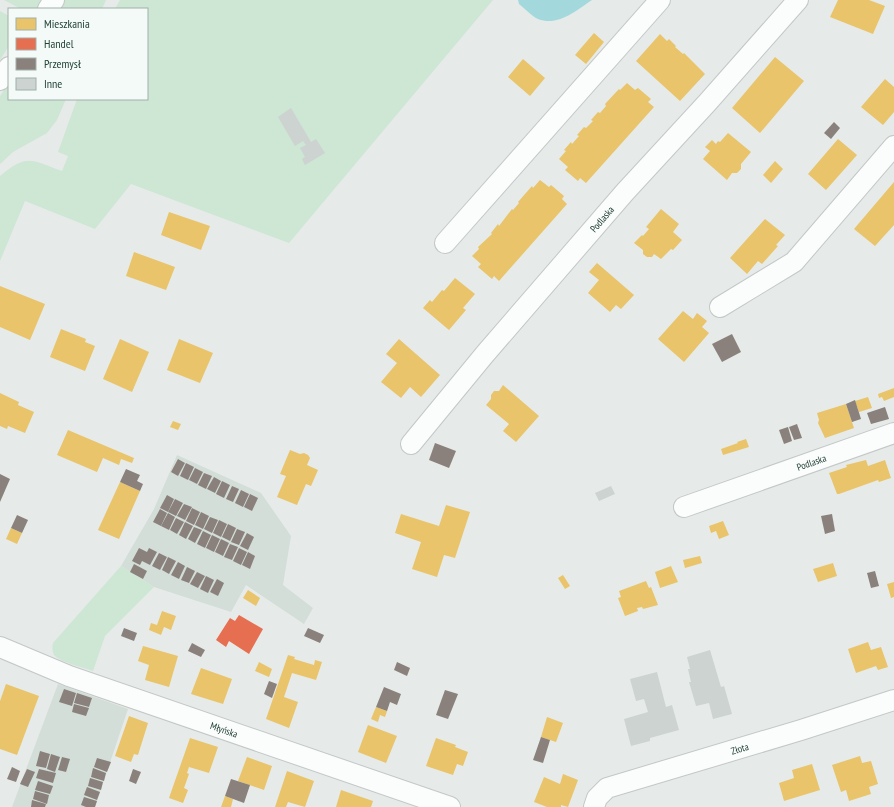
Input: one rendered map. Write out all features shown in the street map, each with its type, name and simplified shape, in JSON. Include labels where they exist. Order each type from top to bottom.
[{"type":"street","points":[[445,243],[660,0]]},
{"type":"street","name":"Podlaska","points":[[411,444],[485,354],[625,192],[707,103],[798,0]]},
{"type":"street","points":[[0,80],[8,68]]},
{"type":"street","points":[[720,307],[794,262],[894,146]]},
{"type":"street","name":"Podlaska","points":[[684,507],[894,433]]},
{"type":"street","name":"Młyńska","points":[[0,647],[69,676],[450,807]]},
{"type":"street","name":"Złota","points":[[594,807],[597,798],[607,788],[801,730],[894,700]]},
{"type":"shaded area","points":[[177,455],[261,493],[291,536],[283,585],[313,608],[304,624],[246,585],[231,612],[154,587],[121,566],[154,509]]},
{"type":"shaded area","points":[[58,684],[128,709],[95,807],[12,807]]},
{"type":"green space","points":[[4,0],[49,0],[44,8],[19,8]]},
{"type":"green space","points":[[64,0],[106,0],[102,8],[59,8]]},
{"type":"green space","points":[[120,0],[493,0],[289,243],[131,184],[95,229],[25,201],[0,261],[0,176],[23,161],[36,162],[62,171],[68,156],[58,152],[77,100],[148,100],[148,8],[116,8]]},
{"type":"green space","points":[[0,11],[8,15],[8,48],[0,60]]},
{"type":"green space","points":[[8,84],[8,100],[66,100],[57,120],[47,133],[13,152],[0,164],[0,96]]},
{"type":"green space","points":[[121,566],[154,587],[105,636],[93,671],[57,658],[53,652],[53,643]]},
{"type":"water","points":[[518,0],[592,0],[574,13],[553,21],[545,21],[534,16],[519,4]]},
{"type":"building: Mieszkania","points":[[838,0],[869,0],[885,6],[873,34],[830,17]]},
{"type":"building: Mieszkania","points":[[594,33],[604,42],[586,64],[575,55]]},
{"type":"building: Mieszkania","points":[[660,34],[667,41],[669,39],[676,46],[675,47],[683,54],[684,53],[705,74],[680,101],[636,61]]},
{"type":"building: Mieszkania","points":[[775,57],[804,81],[760,133],[732,108]]},
{"type":"building: Mieszkania","points":[[523,59],[545,78],[530,96],[508,77]]},
{"type":"building: Mieszkania","points":[[885,79],[894,87],[894,112],[883,125],[861,107]]},
{"type":"building: Mieszkania","points":[[627,83],[635,90],[638,88],[651,99],[648,102],[654,107],[586,183],[580,178],[578,181],[565,170],[568,167],[559,159],[566,151],[564,150],[579,136],[577,135],[584,127],[586,128],[593,121],[591,120],[598,112],[600,113],[606,106],[605,104]]},
{"type":"building: Mieszkania","points":[[728,133],[751,152],[741,164],[741,169],[737,173],[732,173],[727,180],[703,159],[710,151],[705,147],[712,140],[716,144],[718,141],[720,142]]},
{"type":"building: Mieszkania","points":[[838,139],[857,155],[826,190],[808,174]]},
{"type":"building: Mieszkania","points":[[775,161],[783,169],[771,183],[763,175]]},
{"type":"building: Mieszkania","points":[[540,180],[549,187],[551,185],[564,196],[562,199],[567,204],[499,281],[494,276],[492,279],[478,267],[481,264],[472,256],[479,249],[478,247],[492,234],[491,233],[498,224],[499,226],[532,186],[533,188]]},
{"type":"building: Mieszkania","points":[[894,182],[894,225],[875,246],[854,229]]},
{"type":"building: Mieszkania","points":[[661,209],[679,224],[673,232],[682,240],[673,250],[671,249],[661,259],[654,254],[652,257],[647,257],[643,254],[643,250],[634,243],[649,229],[646,227]]},
{"type":"building: Mieszkania","points":[[169,212],[210,226],[201,250],[161,235]]},
{"type":"building: Mieszkania","points":[[765,219],[785,235],[776,245],[778,246],[762,264],[758,261],[747,274],[730,258]]},
{"type":"building: Mieszkania","points":[[134,252],[175,267],[166,290],[126,276]]},
{"type":"building: Mieszkania","points":[[597,263],[634,295],[621,309],[616,305],[610,312],[588,293],[599,280],[589,272]]},
{"type":"building: Mieszkania","points":[[455,278],[475,294],[463,308],[466,310],[449,330],[423,308],[430,300],[432,302],[442,290],[444,291]]},
{"type":"building: Mieszkania","points":[[0,286],[45,304],[30,340],[0,327]]},
{"type":"building: Mieszkania","points":[[683,311],[693,319],[697,313],[707,321],[702,327],[709,333],[684,362],[658,339]]},
{"type":"building: Mieszkania","points":[[61,329],[86,339],[85,342],[95,346],[85,371],[50,357]]},
{"type":"building: Mieszkania","points":[[120,339],[149,352],[132,392],[103,379]]},
{"type":"building: Mieszkania","points":[[179,339],[213,353],[200,383],[167,370]]},
{"type":"building: Mieszkania","points":[[399,339],[440,375],[421,397],[410,387],[401,398],[381,382],[397,363],[386,354]]},
{"type":"building: Mieszkania","points":[[503,385],[539,416],[516,442],[503,431],[509,424],[486,405],[491,399],[491,395],[494,391],[499,391]]},
{"type":"building: Mieszkania","points":[[894,388],[894,397],[884,401],[882,397],[879,398],[878,394]]},
{"type":"building: Mieszkania","points":[[0,393],[19,402],[18,405],[34,412],[25,433],[8,426],[7,429],[0,426]]},
{"type":"building: Mieszkania","points":[[868,397],[872,408],[859,412],[855,401]]},
{"type":"building: Mieszkania","points":[[846,404],[854,428],[825,438],[818,423],[819,420],[817,413]]},
{"type":"building: Mieszkania","points":[[173,421],[181,424],[178,430],[170,427]]},
{"type":"building: Mieszkania","points":[[68,430],[134,458],[132,463],[121,459],[119,465],[103,458],[97,472],[57,455]]},
{"type":"building: Mieszkania","points":[[746,439],[749,447],[723,455],[721,449]]},
{"type":"building: Mieszkania","points":[[290,450],[308,455],[310,458],[307,465],[318,470],[311,486],[306,484],[297,505],[277,497],[286,476],[280,474]]},
{"type":"building: Mieszkania","points":[[866,460],[868,466],[885,460],[891,478],[879,482],[878,480],[837,494],[829,473],[847,467],[846,465]]},
{"type":"building: Mieszkania","points":[[120,482],[140,491],[119,539],[98,530]]},
{"type":"building: Mieszkania","points":[[446,505],[470,512],[455,558],[444,555],[437,577],[412,569],[421,542],[395,533],[401,514],[439,526]]},
{"type":"building: Mieszkania","points":[[723,521],[729,535],[719,539],[716,531],[711,533],[709,526]]},
{"type":"building: Mieszkania","points":[[11,528],[22,533],[17,544],[6,539]]},
{"type":"building: Mieszkania","points":[[700,556],[702,563],[685,568],[683,560]]},
{"type":"building: Mieszkania","points":[[833,563],[837,576],[818,582],[813,569]]},
{"type":"building: Mieszkania","points":[[671,566],[678,582],[660,588],[655,572]]},
{"type":"building: Mieszkania","points":[[563,575],[570,586],[565,589],[558,578]]},
{"type":"building: Mieszkania","points":[[646,581],[649,588],[651,587],[658,605],[643,609],[642,607],[637,608],[638,611],[625,616],[618,598],[621,597],[619,591]]},
{"type":"building: Mieszkania","points":[[894,582],[894,597],[891,598],[887,584]]},
{"type":"building: Mieszkania","points":[[248,590],[260,598],[256,606],[243,598]]},
{"type":"building: Mieszkania","points":[[162,611],[176,616],[171,630],[164,627],[161,635],[149,630],[151,623],[157,625]]},
{"type":"building: Mieszkania","points":[[868,642],[871,650],[881,647],[888,667],[878,670],[876,666],[856,673],[848,649]]},
{"type":"building: Mieszkania","points":[[143,646],[178,656],[169,687],[145,680],[149,665],[138,661]]},
{"type":"building: Mieszkania","points":[[288,655],[295,657],[294,659],[314,665],[315,660],[322,662],[316,680],[292,673],[284,697],[298,702],[289,728],[266,719]]},
{"type":"building: Mieszkania","points":[[259,662],[272,669],[269,677],[255,671]]},
{"type":"building: Mieszkania","points":[[201,668],[232,679],[223,704],[191,694]]},
{"type":"building: Mieszkania","points":[[6,684],[39,696],[17,755],[0,749],[0,701]]},
{"type":"building: Mieszkania","points":[[376,707],[387,711],[385,717],[380,715],[378,722],[371,719]]},
{"type":"building: Mieszkania","points":[[129,716],[148,723],[138,755],[134,754],[131,762],[115,756]]},
{"type":"building: Mieszkania","points":[[547,717],[563,723],[556,742],[541,737]]},
{"type":"building: Mieszkania","points":[[368,725],[397,736],[386,763],[358,752]]},
{"type":"building: Mieszkania","points":[[190,738],[218,747],[209,773],[189,767],[187,773],[189,774],[184,788],[188,790],[183,803],[169,798]]},
{"type":"building: Mieszkania","points":[[436,738],[456,745],[455,747],[468,752],[463,766],[457,764],[453,775],[426,766]]},
{"type":"building: Mieszkania","points":[[860,756],[862,763],[871,761],[878,784],[869,787],[871,794],[849,801],[846,790],[841,792],[832,765]]},
{"type":"building: Mieszkania","points":[[247,757],[272,766],[264,790],[238,781]]},
{"type":"building: Mieszkania","points":[[812,764],[820,790],[784,801],[779,783],[794,778],[792,770]]},
{"type":"building: Mieszkania","points":[[287,771],[314,781],[305,807],[288,802],[286,807],[275,807]]},
{"type":"building: Mieszkania","points":[[563,774],[578,780],[568,807],[561,805],[561,807],[547,807],[534,802],[544,777],[560,784]]},
{"type":"building: Mieszkania","points":[[341,790],[373,801],[371,807],[336,807]]},
{"type":"building: Mieszkania","points":[[225,796],[233,799],[231,807],[221,807]]},
{"type":"building: Handel","points":[[239,615],[263,629],[249,654],[229,641],[226,647],[216,640],[230,618],[235,621]]},
{"type":"building: Przemysł","points":[[834,122],[840,128],[831,139],[824,133]]},
{"type":"building: Przemysł","points":[[732,334],[741,352],[722,362],[712,344]]},
{"type":"building: Przemysł","points":[[855,400],[861,419],[852,422],[846,404]]},
{"type":"building: Przemysł","points":[[885,407],[889,419],[871,424],[867,413]]},
{"type":"building: Przemysł","points":[[797,424],[802,438],[794,440],[789,427]]},
{"type":"building: Przemysł","points":[[788,427],[792,441],[784,444],[779,430]]},
{"type":"building: Przemysł","points":[[435,443],[456,451],[449,468],[429,460]]},
{"type":"building: Przemysł","points":[[178,459],[185,463],[178,476],[171,472]]},
{"type":"building: Przemysł","points":[[186,463],[194,467],[188,480],[180,476]]},
{"type":"building: Przemysł","points":[[195,468],[203,472],[197,484],[189,480]]},
{"type":"building: Przemysł","points":[[126,469],[140,475],[137,481],[143,484],[140,491],[120,482]]},
{"type":"building: Przemysł","points":[[204,473],[212,476],[206,489],[198,485]]},
{"type":"building: Przemysł","points":[[0,474],[10,479],[0,502]]},
{"type":"building: Przemysł","points":[[214,477],[221,481],[215,493],[207,489]]},
{"type":"building: Przemysł","points":[[222,481],[230,485],[224,498],[216,494]]},
{"type":"building: Przemysł","points":[[232,486],[239,489],[233,502],[226,499]]},
{"type":"building: Przemysł","points":[[241,490],[249,494],[243,507],[235,503]]},
{"type":"building: Przemysł","points":[[250,494],[258,498],[252,511],[244,507]]},
{"type":"building: Przemysł","points":[[167,495],[174,499],[168,512],[160,508]]},
{"type":"building: Przemysł","points":[[175,499],[183,503],[176,516],[168,512]]},
{"type":"building: Przemysł","points":[[184,504],[192,507],[185,520],[177,516]]},
{"type":"building: Przemysł","points":[[192,508],[200,512],[194,525],[186,521]]},
{"type":"building: Przemysł","points":[[160,509],[167,513],[161,526],[153,522]]},
{"type":"building: Przemysł","points":[[201,512],[209,516],[203,529],[195,525]]},
{"type":"building: Przemysł","points":[[168,513],[175,517],[169,530],[161,526]]},
{"type":"building: Przemysł","points":[[832,514],[835,531],[825,534],[821,516]]},
{"type":"building: Przemysł","points":[[17,515],[28,520],[22,533],[11,528]]},
{"type":"building: Przemysł","points":[[210,517],[218,520],[212,533],[204,529]]},
{"type":"building: Przemysł","points":[[176,518],[184,522],[177,534],[170,530]]},
{"type":"building: Przemysł","points":[[219,520],[227,524],[221,537],[213,533]]},
{"type":"building: Przemysł","points":[[185,522],[193,526],[186,539],[179,535]]},
{"type":"building: Przemysł","points":[[228,524],[236,528],[230,541],[222,537]]},
{"type":"building: Przemysł","points":[[194,527],[202,530],[195,543],[188,539]]},
{"type":"building: Przemysł","points":[[237,529],[245,532],[239,545],[231,542]]},
{"type":"building: Przemysł","points":[[203,531],[211,535],[205,548],[197,544]]},
{"type":"building: Przemysł","points":[[247,533],[254,537],[248,550],[240,546]]},
{"type":"building: Przemysł","points":[[212,535],[220,539],[214,552],[206,548]]},
{"type":"building: Przemysł","points":[[221,539],[229,543],[223,556],[215,552]]},
{"type":"building: Przemysł","points":[[230,544],[238,547],[232,560],[224,557]]},
{"type":"building: Przemysł","points":[[139,548],[147,552],[149,548],[157,552],[150,565],[142,561],[140,565],[132,561]]},
{"type":"building: Przemysł","points":[[239,548],[247,552],[241,565],[233,561]]},
{"type":"building: Przemysł","points":[[248,552],[255,556],[250,569],[242,565]]},
{"type":"building: Przemysł","points":[[159,553],[167,557],[160,570],[152,566]]},
{"type":"building: Przemysł","points":[[168,557],[176,561],[169,574],[162,570]]},
{"type":"building: Przemysł","points":[[178,562],[185,566],[179,579],[171,575]]},
{"type":"building: Przemysł","points":[[134,564],[147,571],[143,579],[130,572]]},
{"type":"building: Przemysł","points":[[187,567],[195,571],[189,583],[181,580]]},
{"type":"building: Przemysł","points":[[875,571],[879,586],[871,588],[867,573]]},
{"type":"building: Przemysł","points":[[197,572],[205,576],[198,588],[190,584]]},
{"type":"building: Przemysł","points":[[206,576],[214,580],[208,593],[200,589]]},
{"type":"building: Przemysł","points":[[217,579],[224,583],[218,596],[210,592]]},
{"type":"building: Przemysł","points":[[124,628],[137,633],[134,641],[121,636]]},
{"type":"building: Przemysł","points":[[308,628],[324,635],[320,643],[304,636]]},
{"type":"building: Przemysł","points":[[192,643],[205,650],[201,657],[188,651]]},
{"type":"building: Przemysł","points":[[397,662],[410,668],[407,676],[394,670]]},
{"type":"building: Przemysł","points":[[269,681],[277,684],[272,698],[264,694]]},
{"type":"building: Przemysł","points":[[384,687],[401,694],[397,705],[390,702],[387,711],[376,707]]},
{"type":"building: Przemysł","points":[[64,689],[76,693],[72,706],[59,702]]},
{"type":"building: Przemysł","points":[[445,690],[458,694],[448,719],[436,715]]},
{"type":"building: Przemysł","points":[[77,693],[92,698],[89,707],[74,703]]},
{"type":"building: Przemysł","points":[[74,704],[89,708],[86,716],[72,712]]},
{"type":"building: Przemysł","points":[[541,737],[550,740],[543,763],[533,760]]},
{"type":"building: Przemysł","points":[[40,751],[50,754],[46,768],[36,766]]},
{"type":"building: Przemysł","points":[[51,754],[60,757],[55,772],[47,769]]},
{"type":"building: Przemysł","points":[[62,757],[70,759],[66,772],[58,770]]},
{"type":"building: Przemysł","points":[[97,758],[111,762],[107,772],[94,767]]},
{"type":"building: Przemysł","points":[[12,767],[20,771],[16,782],[7,779]]},
{"type":"building: Przemysł","points":[[93,768],[106,773],[104,781],[91,777]]},
{"type":"building: Przemysł","points":[[27,769],[35,772],[28,787],[20,784]]},
{"type":"building: Przemysł","points":[[39,769],[56,773],[53,783],[36,778]]},
{"type":"building: Przemysł","points":[[133,769],[141,772],[136,784],[129,781]]},
{"type":"building: Przemysł","points":[[90,778],[103,782],[101,790],[88,786]]},
{"type":"building: Przemysł","points":[[231,779],[250,785],[244,803],[225,796]]},
{"type":"building: Przemysł","points":[[38,781],[53,786],[50,794],[35,790]]},
{"type":"building: Przemysł","points":[[87,787],[100,792],[97,800],[84,795]]},
{"type":"building: Przemysł","points":[[35,791],[49,795],[47,804],[33,799]]},
{"type":"building: Przemysł","points":[[84,797],[97,801],[95,807],[86,807],[81,805]]},
{"type":"building: Przemysł","points":[[32,800],[46,804],[45,807],[31,807]]},
{"type":"building: Inne","points":[[291,108],[311,142],[316,139],[325,153],[305,165],[302,159],[305,157],[300,148],[306,145],[303,141],[295,146],[278,117]]},
{"type":"building: Inne","points":[[611,486],[615,494],[599,501],[595,493]]},
{"type":"building: Inne","points":[[710,650],[721,687],[724,686],[732,714],[713,719],[709,703],[696,706],[689,682],[691,682],[688,669],[690,669],[687,657]]},
{"type":"building: Inne","points":[[657,672],[666,707],[672,705],[679,730],[650,738],[650,741],[631,746],[624,719],[648,712],[644,699],[636,701],[630,679]]}]
